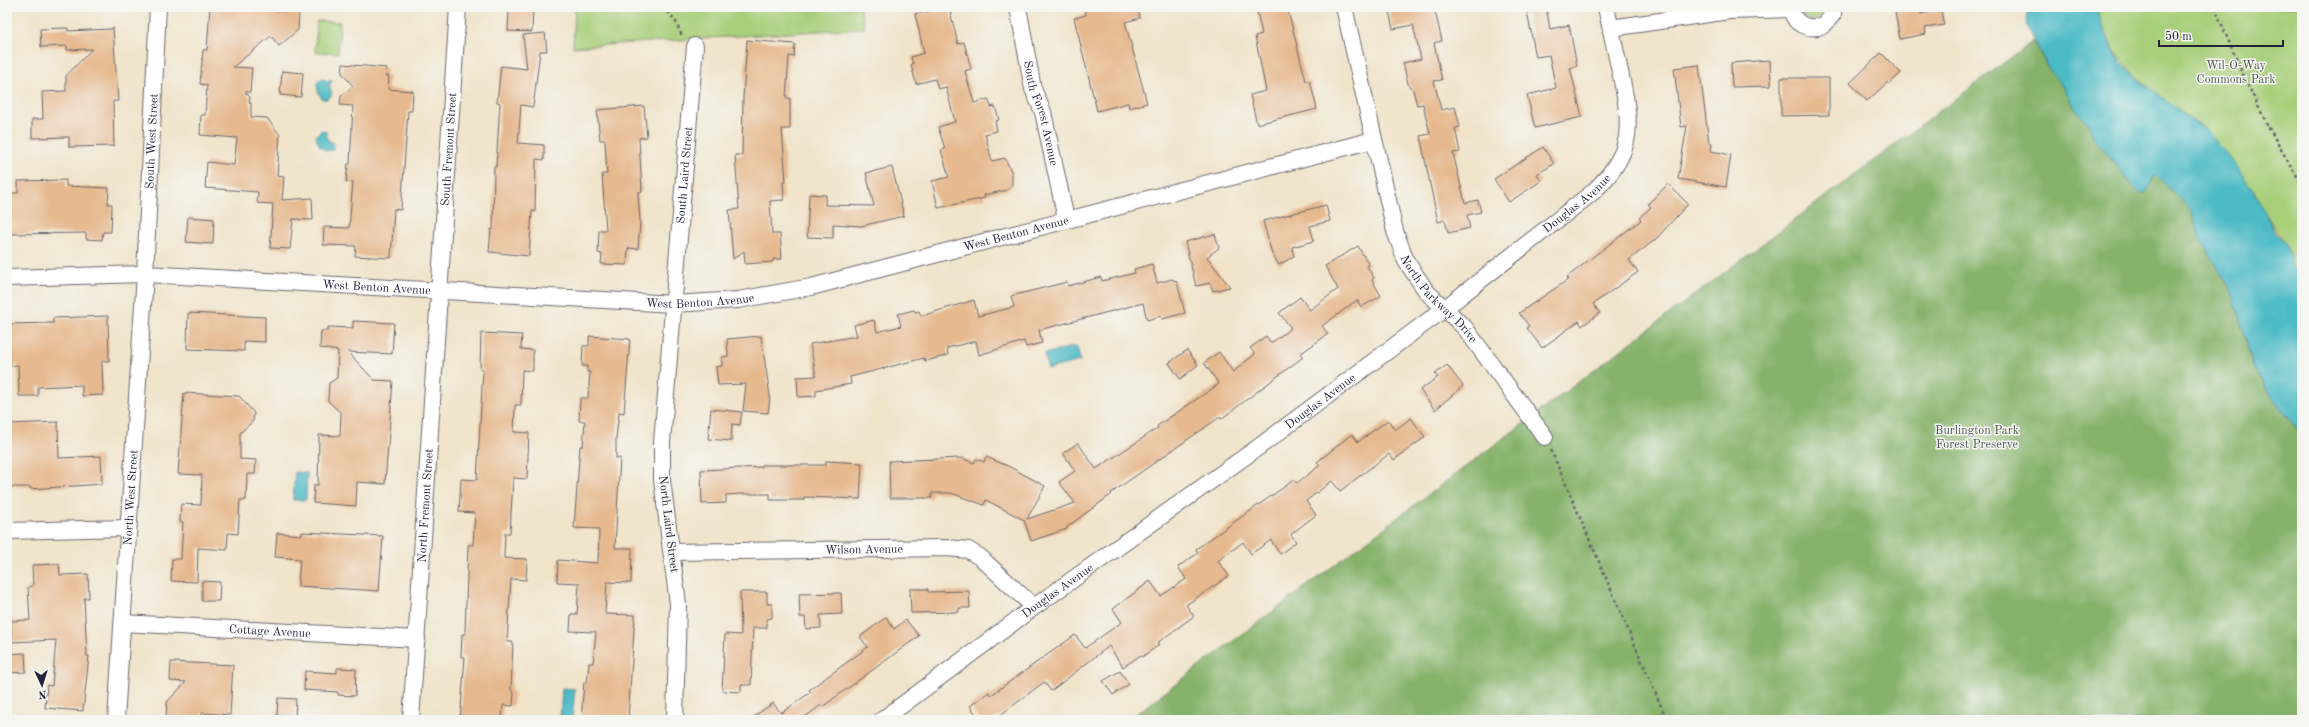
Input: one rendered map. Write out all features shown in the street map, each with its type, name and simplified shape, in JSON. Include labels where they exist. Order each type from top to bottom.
[{"type":"street","name":"South West Street","points":[[145,274],[158,7]]},
{"type":"street","name":"South Fremont Street","points":[[440,291],[458,7]]},
{"type":"street","name":"South Forest Avenue","points":[[1018,7],[1033,89],[1043,112],[1066,219]]},
{"type":"street","name":"North Parkway Drive","points":[[1344,7],[1373,140],[1395,231],[1406,261],[1427,292],[1465,328],[1545,437]]},
{"type":"street","name":"Douglas Avenue","points":[[882,720],[1034,606],[1260,446],[1444,309],[1593,192],[1615,169],[1623,153],[1629,120],[1606,7]]},
{"type":"street","points":[[1611,28],[1729,11],[1792,8],[1798,22],[1810,28],[1824,25],[1832,14],[1833,7]]},
{"type":"street","name":"South Laird Street","points":[[674,304],[696,46]]},
{"type":"street","name":"West Benton Avenue","points":[[7,278],[145,274],[674,304],[738,300],[810,287],[1373,140]]},
{"type":"street","name":"North West Street","points":[[116,720],[123,623],[127,528],[145,274]]},
{"type":"street","name":"North Fremont Street","points":[[411,720],[440,291]]},
{"type":"street","name":"North Laird Street","points":[[674,304],[662,442],[662,480],[678,604],[676,720]]},
{"type":"street","points":[[7,531],[127,528]]},
{"type":"street","name":"Wilson Avenue","points":[[672,552],[946,548],[968,550],[980,557],[1034,606]]},
{"type":"street","name":"Cottage Avenue","points":[[123,623],[417,639]]},
{"type":"path","points":[[664,7],[676,22],[682,36],[696,46]]},
{"type":"path","points":[[2215,7],[2247,84],[2269,131],[2302,184]]},
{"type":"path","points":[[1545,437],[1666,720]]},
{"type":"green space","points":[[575,7],[860,7],[865,28],[573,47]]},
{"type":"green space","points":[[1801,7],[1824,7],[1823,14],[1818,19],[1811,21],[1803,16]]},
{"type":"green space","name":"Wil-O-Way Commons Park","points":[[2095,7],[2302,7],[2302,280],[2292,264],[2285,244],[2250,188],[2231,161],[2202,127],[2147,86],[2126,65],[2109,41]]},
{"type":"green space","points":[[317,21],[340,22],[338,53],[315,52]]},
{"type":"green space","name":"Burlington Park Forest Preserve","points":[[2033,41],[2048,68],[2090,127],[2094,138],[2105,149],[2151,184],[2154,177],[2157,176],[2191,210],[2199,235],[2232,292],[2253,366],[2269,393],[2302,435],[2302,720],[1128,720]]},
{"type":"water","points":[[2029,7],[2095,7],[2111,46],[2122,64],[2140,81],[2209,133],[2233,162],[2253,190],[2276,234],[2286,245],[2292,263],[2302,280],[2302,435],[2269,393],[2253,366],[2232,292],[2199,235],[2191,210],[2157,176],[2154,177],[2147,191],[2141,193],[2134,188],[2094,138],[2090,127],[2048,68],[2026,24]]},
{"type":"water","points":[[322,78],[326,81],[331,79],[332,82],[329,85],[332,95],[328,99],[322,99],[318,92],[317,83]]},
{"type":"water","points":[[322,130],[326,131],[327,139],[334,144],[333,150],[329,151],[323,149],[319,144],[316,135]]},
{"type":"water","points":[[1077,346],[1080,361],[1048,369],[1044,354]]},
{"type":"water","points":[[295,472],[307,473],[306,500],[293,500]]},
{"type":"water","points":[[562,688],[575,689],[572,720],[560,719]]},
{"type":"building","points":[[210,7],[299,12],[298,30],[279,46],[271,36],[233,67],[252,68],[250,92],[245,92],[250,97],[249,103],[251,103],[251,117],[267,118],[280,135],[277,176],[284,177],[282,200],[312,198],[313,220],[293,219],[290,249],[270,248],[273,204],[257,203],[258,192],[205,188],[207,162],[234,165],[237,138],[200,135],[201,115],[205,115],[207,85],[200,84],[203,50],[207,50]]},
{"type":"building","points":[[509,7],[533,7],[532,32],[508,31]]},
{"type":"building","points":[[929,7],[949,7],[958,44],[964,42],[971,69],[965,71],[974,103],[988,99],[991,107],[995,106],[999,120],[995,121],[997,131],[985,134],[992,161],[1005,158],[1012,173],[1012,186],[1007,190],[984,195],[985,198],[938,208],[932,181],[949,177],[941,150],[945,149],[938,127],[955,122],[946,87],[938,89],[935,79],[916,84],[911,65],[913,64],[911,57],[924,53],[915,14],[930,11]]},
{"type":"building","points":[[1084,7],[1137,7],[1140,18],[1125,22],[1147,103],[1129,108],[1128,103],[1097,111],[1074,18],[1086,15]]},
{"type":"building","points":[[1256,7],[1287,7],[1306,81],[1310,81],[1317,109],[1257,124],[1250,95],[1266,91],[1255,36],[1262,34]]},
{"type":"building","points":[[1388,7],[1434,7],[1442,41],[1434,43],[1442,80],[1434,81],[1441,110],[1455,107],[1460,127],[1455,128],[1460,152],[1453,153],[1465,203],[1478,200],[1481,212],[1467,215],[1470,228],[1448,233],[1445,220],[1438,222],[1420,136],[1430,134],[1423,104],[1417,105],[1412,87],[1409,87],[1403,63],[1421,59],[1413,25],[1393,29]]},
{"type":"building","points":[[1526,7],[1546,7],[1550,29],[1569,25],[1577,66],[1570,68],[1582,117],[1535,128],[1527,95],[1556,88],[1549,55],[1536,57]]},
{"type":"building","points":[[1894,7],[1920,7],[1921,14],[1941,10],[1944,25],[1925,28],[1926,34],[1900,39]]},
{"type":"building","points":[[113,27],[118,101],[113,101],[114,146],[69,147],[69,137],[32,138],[32,119],[43,119],[42,92],[66,91],[66,76],[92,49],[67,50],[67,46],[41,47],[40,29],[68,28],[68,31],[111,29]]},
{"type":"building","points":[[545,33],[547,51],[540,51],[533,107],[521,105],[518,143],[544,145],[544,160],[536,159],[535,212],[532,211],[529,256],[489,252],[491,229],[493,230],[494,167],[496,167],[500,103],[497,102],[501,66],[527,69],[523,35]]},
{"type":"building","points":[[747,40],[795,44],[794,57],[789,56],[786,98],[790,98],[790,129],[782,129],[786,182],[783,182],[784,200],[770,201],[772,234],[780,234],[782,259],[773,259],[773,262],[745,264],[744,251],[733,259],[729,210],[739,209],[735,155],[742,155],[743,98]]},
{"type":"building","points":[[1881,53],[1901,73],[1889,84],[1888,82],[1867,101],[1850,83]]},
{"type":"building","points":[[1770,60],[1771,86],[1732,87],[1731,63]]},
{"type":"building","points":[[343,64],[387,68],[386,76],[389,76],[388,89],[413,91],[412,111],[408,111],[401,210],[394,209],[391,258],[355,256],[356,246],[323,245],[324,227],[349,228],[353,182],[346,182],[348,164],[350,164],[353,106],[340,105],[341,96],[353,86],[342,73]]},
{"type":"building","points":[[1699,65],[1709,143],[1712,143],[1711,151],[1731,155],[1726,187],[1678,179],[1687,126],[1681,127],[1674,68]]},
{"type":"building","points":[[282,71],[303,73],[301,97],[280,95]]},
{"type":"building","points":[[1781,78],[1829,78],[1829,115],[1781,116]]},
{"type":"building","points":[[644,106],[647,137],[639,138],[642,192],[638,192],[640,222],[638,249],[628,248],[627,265],[601,264],[602,254],[598,253],[599,230],[606,230],[602,174],[607,174],[605,140],[600,140],[597,110]]},
{"type":"building","points":[[1543,147],[1554,164],[1537,174],[1541,181],[1509,202],[1494,179]]},
{"type":"building","points":[[892,167],[904,216],[861,226],[833,224],[833,238],[807,237],[809,194],[826,195],[825,205],[874,206],[866,173]]},
{"type":"building","points":[[66,180],[66,186],[109,188],[108,204],[112,204],[111,232],[103,232],[102,240],[86,239],[86,233],[7,234],[7,193],[18,193],[18,181]]},
{"type":"building","points":[[1668,184],[1688,204],[1656,239],[1629,260],[1638,272],[1593,304],[1600,313],[1582,326],[1579,321],[1542,348],[1527,328],[1529,326],[1519,313],[1569,279],[1567,277],[1641,220],[1639,218],[1651,207],[1648,204]]},
{"type":"building","points":[[1326,205],[1330,221],[1310,226],[1314,241],[1292,247],[1294,256],[1279,265],[1272,254],[1263,221]]},
{"type":"building","points":[[188,217],[214,219],[213,244],[186,242]]},
{"type":"building","points":[[1215,234],[1219,248],[1207,257],[1230,287],[1213,291],[1210,283],[1196,286],[1185,242]]},
{"type":"building","points":[[1358,246],[1369,265],[1367,266],[1374,278],[1372,280],[1381,296],[1361,307],[1357,300],[1322,326],[1328,334],[1300,354],[1303,357],[1221,419],[1220,417],[1111,493],[1112,494],[1067,527],[1067,529],[1031,541],[1024,520],[986,500],[984,505],[951,493],[932,493],[932,498],[890,498],[889,461],[962,458],[974,463],[976,459],[984,462],[986,457],[1008,466],[1045,486],[1027,519],[1075,503],[1059,482],[1075,471],[1063,453],[1078,443],[1096,469],[1158,428],[1157,426],[1219,384],[1204,363],[1219,352],[1233,372],[1255,354],[1250,348],[1266,336],[1271,343],[1291,328],[1279,313],[1300,297],[1310,310],[1338,289],[1325,266]]},
{"type":"building","points":[[1152,264],[1157,283],[1172,279],[1177,282],[1185,313],[1162,319],[1161,316],[1147,320],[1143,303],[1039,330],[1042,343],[1026,347],[1024,341],[979,355],[976,341],[947,348],[948,355],[925,361],[924,358],[850,377],[851,384],[816,390],[816,396],[798,397],[797,377],[816,376],[810,344],[857,336],[854,325],[874,320],[877,332],[901,326],[898,314],[914,310],[915,312],[919,311],[921,316],[974,300],[978,316],[1014,307],[1011,296],[1067,282],[1068,286],[1101,277],[1102,281],[1135,273],[1134,269]]},
{"type":"building","points":[[188,313],[265,317],[265,342],[244,341],[244,351],[187,349]]},
{"type":"building","points":[[108,316],[109,361],[102,361],[103,395],[82,396],[82,385],[38,387],[38,396],[19,396],[18,365],[10,366],[9,324],[53,323],[53,318]]},
{"type":"building","points":[[353,321],[394,323],[392,354],[348,352],[374,380],[393,381],[385,484],[357,482],[356,506],[313,503],[314,485],[318,485],[319,435],[340,436],[341,413],[328,401],[329,383],[337,378],[338,351],[320,348],[321,331],[328,331],[328,327],[353,328]]},
{"type":"building","points":[[481,333],[522,335],[521,349],[533,350],[533,371],[522,370],[521,405],[515,405],[514,432],[529,433],[527,479],[513,478],[510,533],[505,533],[504,558],[527,559],[526,580],[511,579],[507,642],[513,642],[511,690],[514,693],[513,706],[503,705],[502,720],[460,720],[465,657],[461,657],[462,634],[465,634],[468,545],[473,545],[475,513],[459,512],[461,479],[477,480],[483,369],[480,369]]},
{"type":"building","points":[[589,336],[630,339],[624,413],[619,412],[616,439],[616,458],[620,458],[615,548],[632,548],[631,583],[607,582],[605,614],[635,615],[628,720],[581,720],[584,682],[587,682],[589,663],[593,663],[596,632],[570,631],[571,614],[577,614],[579,583],[557,582],[558,560],[598,563],[599,529],[574,528],[580,446],[583,446],[585,421],[579,421],[580,398],[588,398],[590,372],[587,372],[587,366],[582,366],[583,346],[589,346]]},
{"type":"building","points":[[761,336],[770,396],[768,413],[743,411],[746,384],[718,385],[716,367],[722,366],[722,357],[728,356],[727,339]]},
{"type":"building","points":[[1187,350],[1198,365],[1180,379],[1169,363]]},
{"type":"building","points":[[1447,365],[1463,386],[1435,410],[1420,390],[1438,377],[1435,374]]},
{"type":"building","points":[[184,393],[239,396],[254,413],[253,421],[240,433],[240,459],[256,460],[255,474],[247,474],[246,500],[240,500],[238,534],[228,533],[227,550],[198,548],[197,582],[171,581],[172,559],[181,559],[183,522],[180,522],[181,504],[201,505],[202,475],[178,474]]},
{"type":"building","points":[[711,409],[742,412],[740,425],[732,424],[731,441],[708,439]]},
{"type":"building","points":[[1411,418],[1425,437],[1394,460],[1389,454],[1340,491],[1332,481],[1306,501],[1316,515],[1291,534],[1296,542],[1280,554],[1271,540],[1251,554],[1243,542],[1218,561],[1229,576],[1186,605],[1194,616],[1157,643],[1159,645],[1142,657],[1141,655],[1123,667],[1109,646],[1051,691],[1044,682],[994,720],[980,720],[970,706],[989,692],[991,695],[1075,635],[1085,648],[1122,622],[1113,609],[1150,581],[1161,596],[1186,579],[1178,567],[1198,553],[1196,549],[1294,480],[1297,483],[1320,465],[1317,462],[1352,434],[1358,442],[1388,420],[1395,430]]},
{"type":"building","points":[[58,422],[59,458],[101,456],[102,484],[31,489],[30,487],[7,487],[7,424]]},
{"type":"building","points":[[826,461],[862,463],[860,499],[804,497],[804,500],[770,500],[770,494],[742,494],[726,495],[726,503],[702,504],[701,470],[762,467],[762,465],[826,465]]},
{"type":"building","points":[[302,532],[383,536],[379,591],[298,586],[300,559],[275,557],[277,533],[302,535]]},
{"type":"building","points":[[59,564],[60,575],[88,574],[89,598],[84,598],[87,656],[89,656],[83,711],[45,708],[47,685],[52,686],[56,640],[12,642],[11,621],[30,620],[28,587],[33,586],[32,565]]},
{"type":"building","points":[[202,581],[220,582],[219,601],[202,601]]},
{"type":"building","points":[[910,589],[928,589],[928,592],[969,591],[970,608],[959,608],[959,612],[911,613]]},
{"type":"building","points":[[740,592],[767,592],[767,604],[772,604],[772,618],[767,619],[767,628],[753,628],[751,685],[741,685],[741,692],[722,691],[725,634],[741,635]]},
{"type":"building","points":[[841,593],[842,614],[820,615],[821,628],[806,629],[805,617],[800,617],[799,594]]},
{"type":"building","points":[[886,617],[894,629],[906,620],[919,636],[822,707],[821,705],[801,720],[749,720],[773,703],[781,713],[811,692],[809,690],[868,647],[860,637]]},
{"type":"building","points":[[25,653],[26,672],[7,673],[7,654]]},
{"type":"building","points":[[171,662],[233,665],[230,715],[202,713],[201,719],[166,717],[167,702],[186,682],[170,681]]},
{"type":"building","points":[[337,668],[356,669],[355,696],[338,695],[338,692],[304,690],[305,671],[337,673]]},
{"type":"building","points":[[1120,671],[1129,684],[1113,695],[1103,681]]},
{"type":"building","points":[[278,698],[296,699],[295,717],[277,716]]}]
